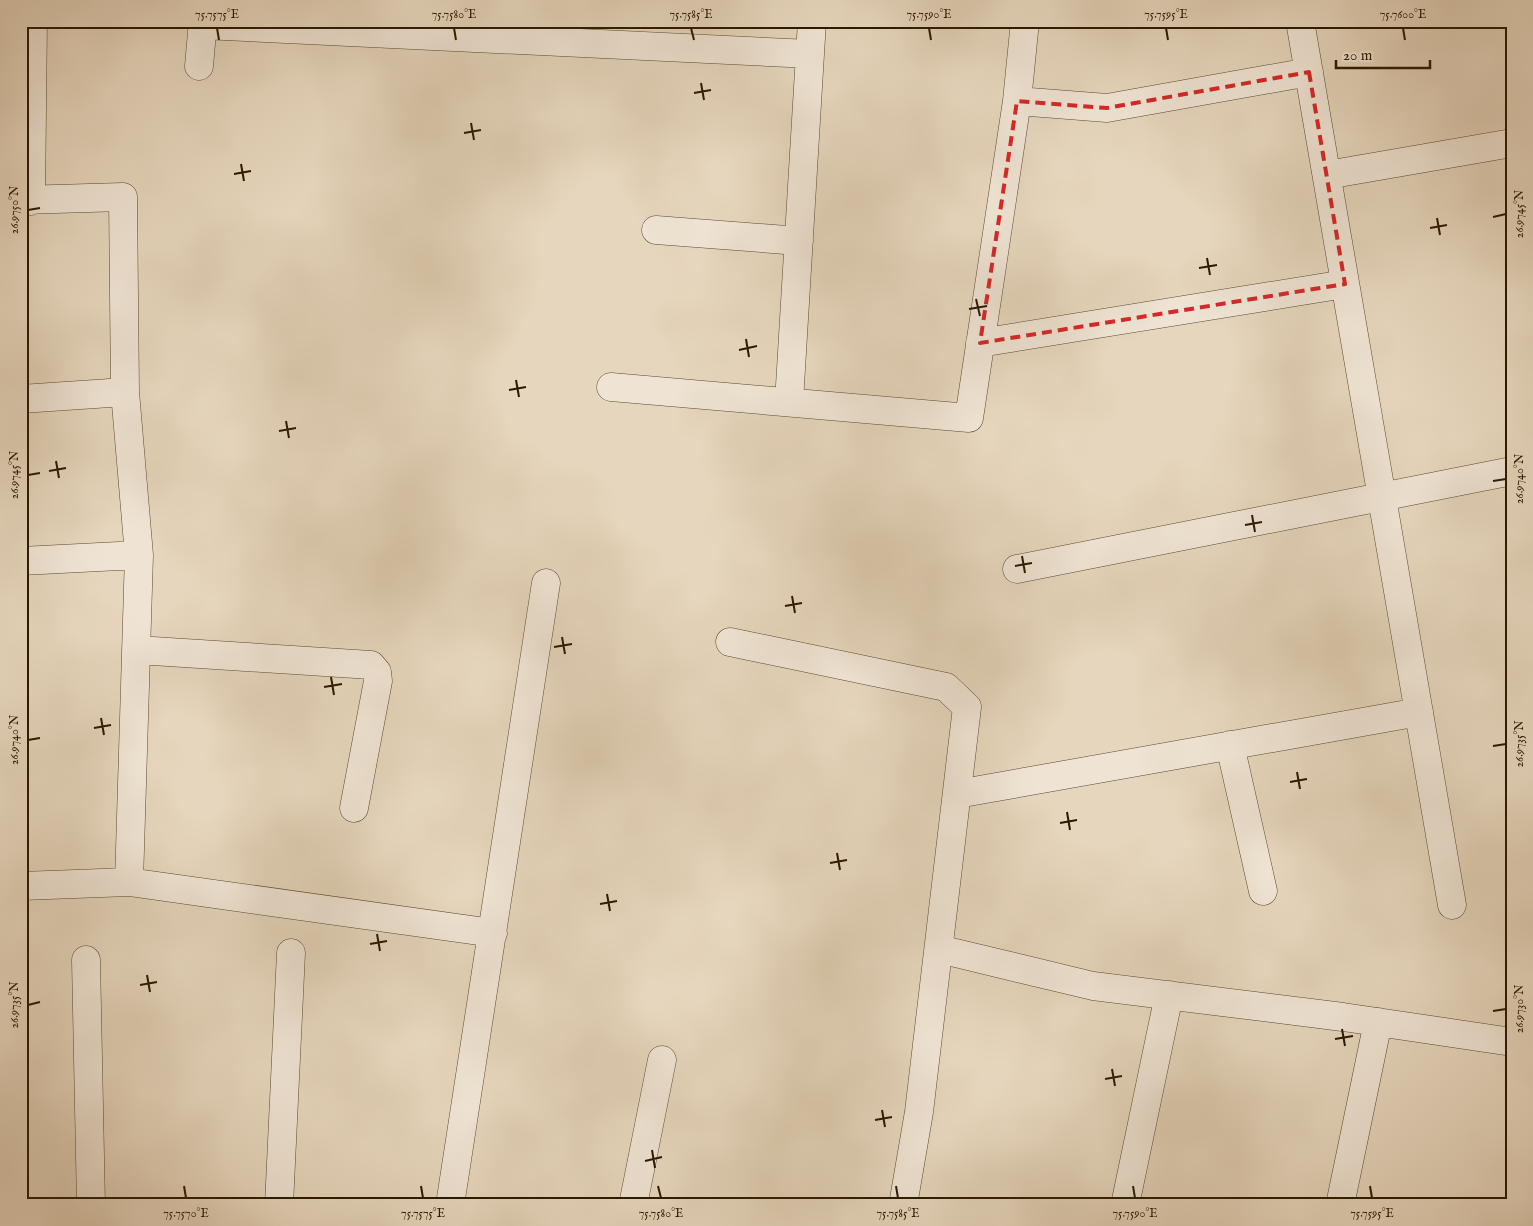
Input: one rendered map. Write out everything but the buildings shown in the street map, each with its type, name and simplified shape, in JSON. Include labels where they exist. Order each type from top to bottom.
[{"type":"street","points":[[33,21],[26,200],[123,197],[125,392],[139,555],[129,882]]},
{"type":"street","points":[[789,402],[812,21]]},
{"type":"street","points":[[612,387],[969,418],[1017,101],[1025,21]]},
{"type":"street","points":[[1300,21],[1452,906]]},
{"type":"street","points":[[199,66],[203,23],[810,54]]},
{"type":"street","points":[[1017,101],[1107,108],[1309,72]]},
{"type":"street","points":[[1327,176],[1512,143]]},
{"type":"street","points":[[656,230],[799,240]]},
{"type":"street","points":[[980,343],[1345,284]]},
{"type":"street","points":[[21,398],[125,392]]},
{"type":"street","points":[[1016,569],[1512,471]]},
{"type":"street","points":[[21,561],[139,555]]},
{"type":"street","points":[[450,1205],[546,583]]},
{"type":"street","points":[[730,642],[946,687],[967,707],[919,1112],[903,1205]]},
{"type":"street","points":[[137,650],[371,665],[378,672],[378,681],[354,808]]},
{"type":"street","points":[[957,794],[1418,712]]},
{"type":"street","points":[[1230,746],[1263,890]]},
{"type":"street","points":[[21,886],[129,882],[493,932]]},
{"type":"street","points":[[939,949],[1093,986],[1378,1022],[1512,1042]]},
{"type":"street","points":[[279,1205],[291,953]]},
{"type":"street","points":[[86,960],[91,1205]]},
{"type":"street","points":[[1126,1205],[1168,995]]},
{"type":"street","points":[[1340,1205],[1378,1022]]},
{"type":"street","points":[[633,1205],[662,1060]]},
{"type":"highlighted area","points":[[1309,72],[1345,284],[980,343],[1017,101],[1107,108]]}]
